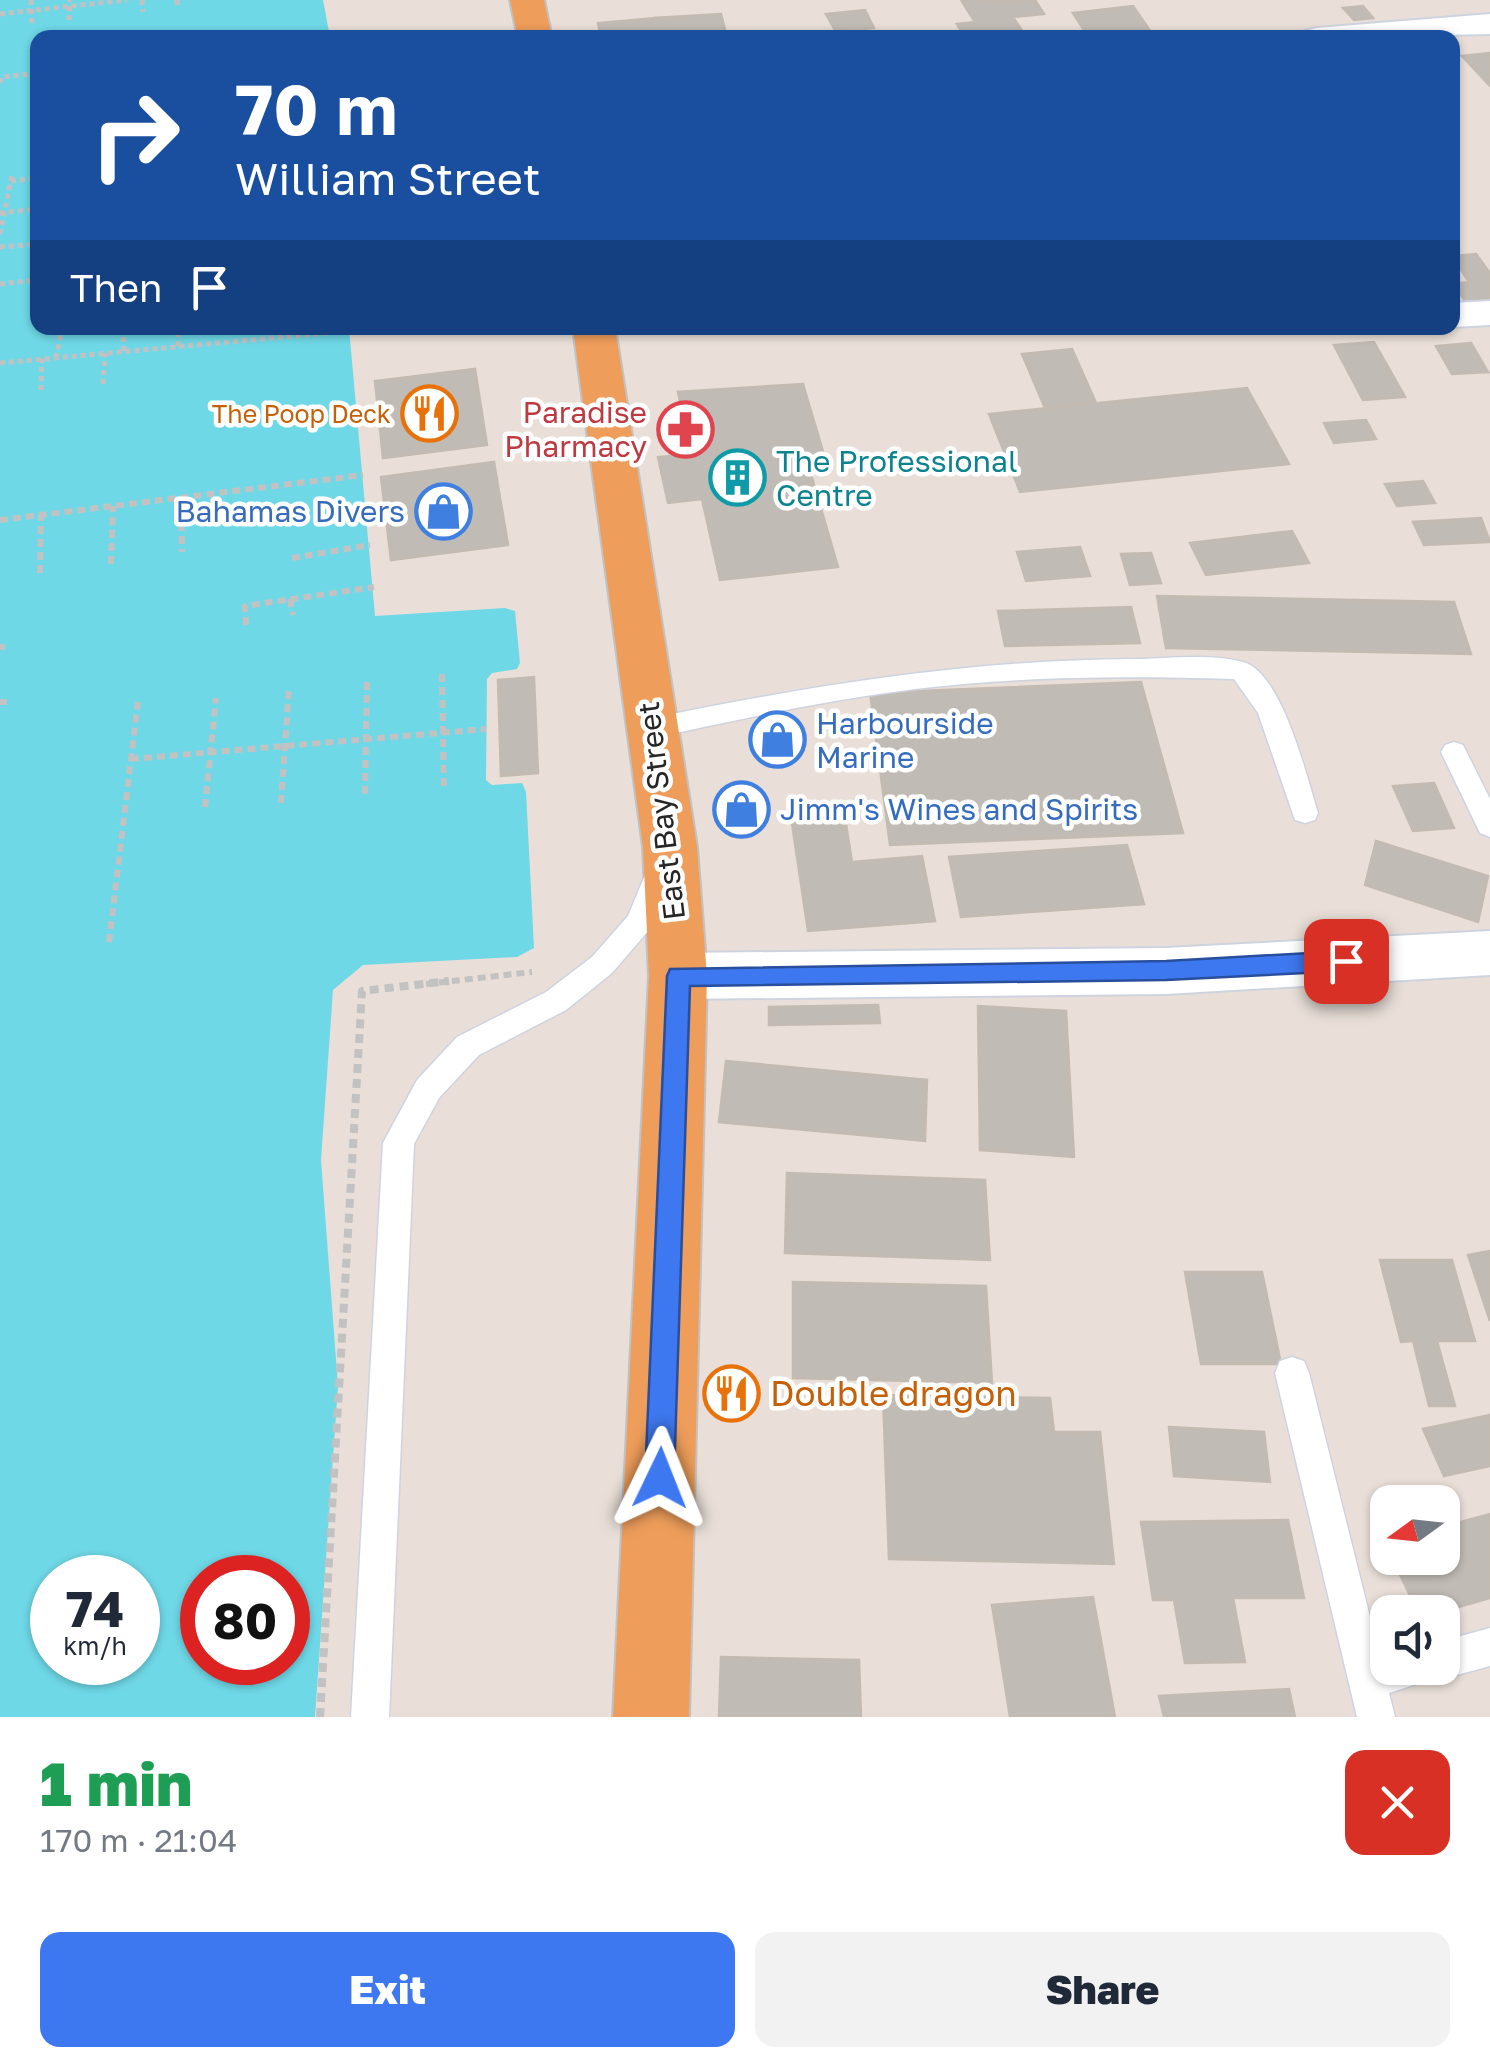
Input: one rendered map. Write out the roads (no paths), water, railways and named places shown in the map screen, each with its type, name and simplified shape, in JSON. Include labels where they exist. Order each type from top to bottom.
[{"type":"highway","points":[[528,0],[534,30]]},
{"type":"highway","name":"East Bay Street","points":[[595,335],[670,847],[678,976],[651,1717]]},
{"type":"street","points":[[1416,30],[1490,24]]},
{"type":"street","points":[[1460,315],[1490,313]]},
{"type":"street","points":[[678,976],[1166,970],[1490,953]]},
{"type":"lane","points":[[653,728],[832,692],[956,676],[1128,666],[1240,670],[1252,677],[1271,715],[1304,813]]},
{"type":"lane","points":[[1454,752],[1490,826]]},
{"type":"lane","points":[[370,1717],[399,1142],[428,1090],[468,1046],[556,1001],[602,965],[639,922],[670,847]]},
{"type":"lane","points":[[1292,1374],[1376,1717]]},
{"type":"lane","points":[[1460,1655],[1490,1647]]},
{"type":"water","points":[[0,0],[323,0],[329,30],[30,30],[30,335],[350,335],[375,616],[505,608],[515,611],[520,663],[517,669],[492,673],[487,679],[486,780],[492,785],[522,783],[526,792],[534,948],[517,957],[363,965],[333,990],[321,1160],[338,1386],[315,1717],[0,1717]]},
{"type":"place","name":"The Poop Deck","points":[[430,413]]},
{"type":"place","name":"Paradise Pharmacy","points":[[686,429]]},
{"type":"place","name":"The Professional Centre","points":[[737,478]]},
{"type":"place","name":"Bahamas Divers","points":[[444,511]]},
{"type":"place","name":"Harbourside Marine","points":[[777,740]]},
{"type":"place","name":"Jimm's Wines and Spirits","points":[[741,809]]},
{"type":"place","name":"Double dragon","points":[[731,1393]]}]
